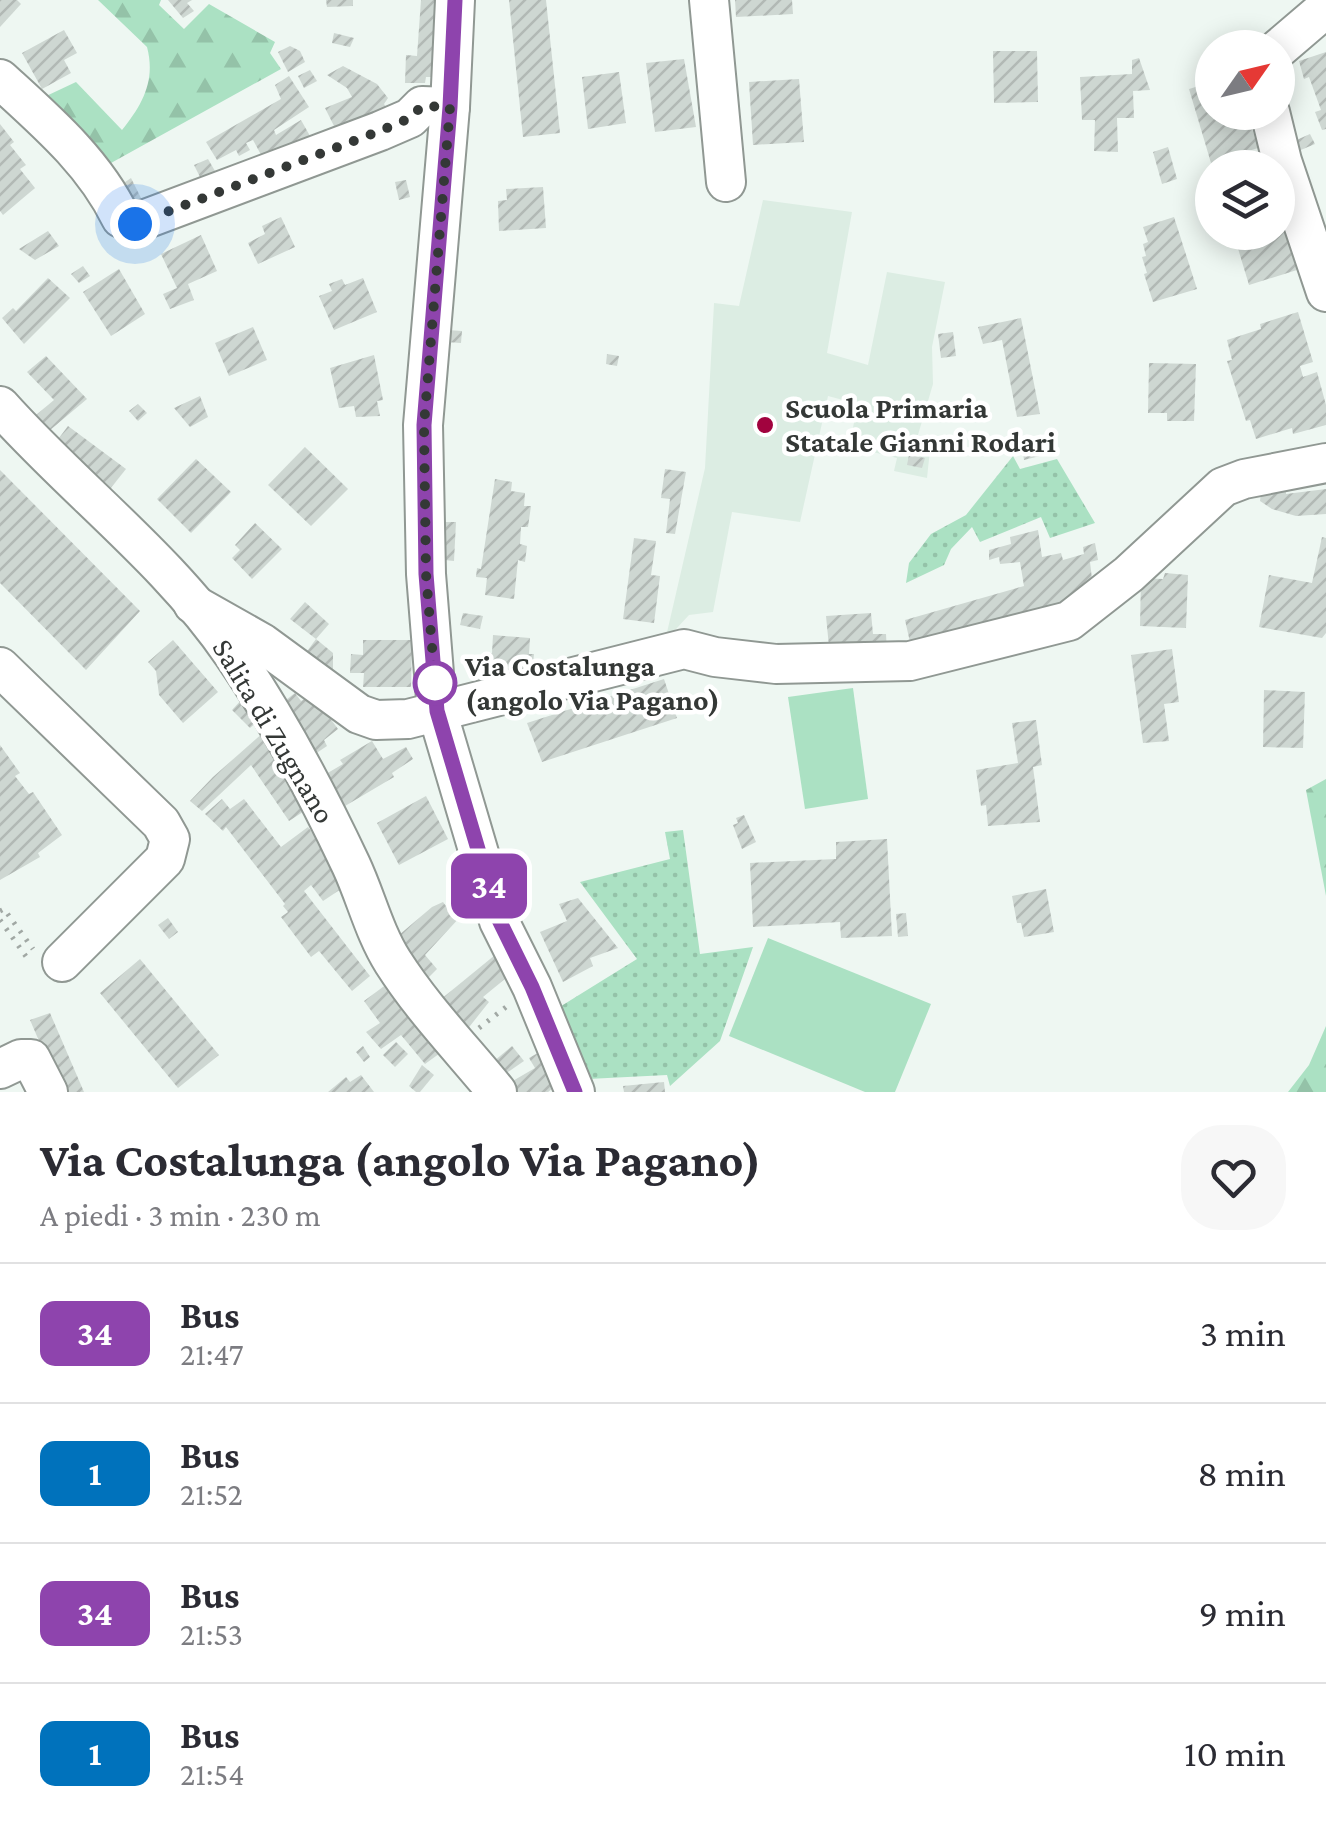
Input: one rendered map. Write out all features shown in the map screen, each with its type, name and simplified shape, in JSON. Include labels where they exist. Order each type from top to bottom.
[{"type":"street","points":[[455,0],[424,425],[426,574],[437,711],[499,920],[532,987],[575,1092]]},
{"type":"street","points":[[710,0],[726,182]]},
{"type":"street","points":[[1295,34],[1326,8]]},
{"type":"street","points":[[0,79],[105,185],[122,218],[135,224],[380,131],[410,118],[422,106],[450,107]]},
{"type":"street","points":[[1274,130],[1326,292]]},
{"type":"street","name":"Salita di Zugnano","points":[[0,406],[193,604],[233,653],[327,815],[393,961],[497,1092]]},
{"type":"street","points":[[193,604],[262,642],[359,714],[376,720],[408,720],[684,649],[776,664],[910,661],[1069,621],[1129,574],[1223,487],[1244,478],[1326,464]]},
{"type":"street","points":[[0,667],[152,814],[170,839],[165,858],[156,869],[45,961]]},
{"type":"street","points":[[0,1069],[31,1059],[48,1092]]},
{"type":"path","points":[[0,912],[4,908],[45,961]]},
{"type":"path","points":[[0,920],[45,961]]},
{"type":"path","points":[[456,1045],[532,987]]},
{"type":"shaded area","name":"Scuola Primaria Statale Gianni Rodari","points":[[763,200],[852,212],[827,353],[868,365],[887,272],[945,282],[932,347],[933,384],[915,445],[930,450],[927,478],[894,471],[897,458],[849,446],[858,404],[828,396],[800,522],[732,512],[713,612],[689,615],[665,641],[705,468],[714,303],[739,306]]},
{"type":"green space","points":[[98,0],[161,0],[159,5],[184,29],[209,4],[275,42],[270,53],[281,69],[111,163],[42,98],[76,82],[122,130],[136,111],[150,71],[147,47]]},
{"type":"green space","points":[[1013,456],[1020,469],[1057,459],[1095,523],[1050,538],[1041,517],[980,542],[972,527],[951,549],[944,565],[906,583],[909,563],[931,534],[966,515]]},
{"type":"green space","points":[[853,688],[868,799],[805,809],[788,697]]},
{"type":"green space","points":[[1326,779],[1326,896],[1306,790]]},
{"type":"green space","points":[[683,830],[700,954],[753,947],[720,1041],[670,1086],[667,1075],[588,1079],[558,1008],[637,959],[580,882],[670,859],[665,832]]},
{"type":"green space","points":[[768,938],[931,1004],[895,1092],[865,1092],[729,1036]]},
{"type":"green space","points":[[1326,1026],[1326,1092],[1288,1092],[1309,1065]]},
{"type":"building","points":[[0,0],[17,0],[21,4],[0,27]]},
{"type":"building","points":[[168,0],[192,0],[187,3],[194,11],[183,18]]},
{"type":"building","points":[[326,0],[353,0],[353,6],[327,7]]},
{"type":"building","points":[[421,0],[444,0],[443,77],[426,77],[425,83],[405,83],[406,55],[417,56]]},
{"type":"building","points":[[509,0],[546,0],[560,133],[523,137]]},
{"type":"building","points":[[735,0],[792,0],[793,14],[736,17]]},
{"type":"building","points":[[64,30],[77,53],[64,60],[71,73],[42,89],[22,53]]},
{"type":"building","points":[[334,33],[354,38],[350,47],[332,43]]},
{"type":"building","points":[[290,46],[300,51],[305,62],[288,72],[278,52]]},
{"type":"building","points":[[993,51],[1037,51],[1038,102],[994,103]]},
{"type":"building","points":[[1326,52],[1326,129],[1322,130],[1315,112],[1321,110],[1299,61]]},
{"type":"building","points":[[1139,58],[1150,90],[1133,91],[1134,118],[1117,118],[1118,152],[1094,151],[1095,120],[1082,120],[1080,77],[1132,74],[1132,60]]},
{"type":"building","points":[[684,59],[696,127],[655,132],[646,63]]},
{"type":"building","points":[[343,66],[377,84],[388,98],[384,104],[393,117],[267,166],[253,140],[246,143],[250,150],[239,156],[236,150],[217,160],[206,142],[281,99],[275,85],[289,76],[309,107],[274,130],[276,135],[301,120],[310,136],[334,126],[325,108],[352,97],[347,88],[327,75]]},
{"type":"building","points":[[310,70],[317,81],[304,88],[298,76]]},
{"type":"building","points":[[619,72],[626,123],[588,129],[582,77]]},
{"type":"building","points":[[799,79],[804,142],[753,145],[749,82]]},
{"type":"building","points":[[1195,87],[1195,109],[1189,89]]},
{"type":"building","points":[[0,124],[26,165],[20,169],[35,188],[3,215],[0,211]]},
{"type":"building","points":[[1201,130],[1252,130],[1258,148],[1252,150],[1207,150]]},
{"type":"building","points":[[1310,134],[1315,144],[1296,152],[1292,142]]},
{"type":"building","points":[[1168,147],[1177,179],[1162,184],[1153,152]]},
{"type":"building","points":[[208,159],[222,183],[206,189],[194,165]]},
{"type":"building","points":[[131,178],[147,210],[140,213],[118,187]]},
{"type":"building","points":[[406,180],[410,197],[399,200],[395,182]]},
{"type":"building","points":[[543,187],[546,228],[499,231],[498,201],[507,200],[506,189]]},
{"type":"building","points":[[281,217],[295,247],[258,264],[248,243],[265,234],[262,226]]},
{"type":"building","points":[[1174,217],[1197,289],[1153,302],[1144,274],[1147,273],[1143,244],[1148,242],[1143,227]]},
{"type":"building","points":[[48,231],[59,246],[35,260],[19,249]]},
{"type":"building","points":[[201,235],[217,271],[188,284],[194,300],[170,309],[163,294],[177,288],[161,254]]},
{"type":"building","points":[[1238,250],[1290,250],[1297,270],[1249,285]]},
{"type":"building","points":[[83,266],[90,276],[79,283],[71,274]]},
{"type":"building","points":[[119,269],[145,314],[111,336],[83,292]]},
{"type":"building","points":[[48,278],[70,298],[24,344],[2,318],[13,308],[16,311]]},
{"type":"building","points":[[363,278],[377,312],[334,330],[319,296],[332,291],[329,284],[342,279],[345,285]]},
{"type":"building","points":[[1298,312],[1313,362],[1300,366],[1303,377],[1317,372],[1326,405],[1326,425],[1293,434],[1292,428],[1256,439],[1250,420],[1246,421],[1227,361],[1232,360],[1227,340]]},
{"type":"building","points":[[1021,318],[1040,414],[1017,417],[1002,340],[983,344],[978,327]]},
{"type":"building","points":[[253,327],[267,360],[229,376],[215,343]]},
{"type":"building","points":[[447,330],[462,331],[461,343],[446,342]]},
{"type":"building","points":[[953,332],[956,356],[941,358],[938,334]]},
{"type":"building","points":[[607,354],[619,356],[617,366],[606,364]]},
{"type":"building","points":[[374,355],[383,400],[377,401],[380,416],[356,417],[354,406],[339,408],[330,368]]},
{"type":"building","points":[[46,356],[87,399],[43,436],[30,420],[54,400],[27,372]]},
{"type":"building","points":[[1149,363],[1196,364],[1194,421],[1167,421],[1167,413],[1148,413]]},
{"type":"building","points":[[200,396],[208,417],[190,427],[174,408]]},
{"type":"building","points":[[138,404],[147,413],[138,421],[129,411]]},
{"type":"building","points":[[68,426],[126,469],[110,489],[53,446]]},
{"type":"building","points":[[1037,442],[1040,456],[1024,460],[1022,446]]},
{"type":"building","points":[[305,447],[348,489],[311,526],[268,485]]},
{"type":"building","points":[[909,455],[925,458],[922,468],[907,465]]},
{"type":"building","points":[[196,459],[231,492],[191,533],[157,499]]},
{"type":"building","points":[[665,469],[686,472],[675,534],[666,533],[670,499],[661,498]]},
{"type":"building","points":[[0,470],[140,611],[86,670],[0,583]]},
{"type":"building","points":[[495,479],[512,482],[511,491],[525,493],[524,506],[531,506],[528,527],[521,527],[520,544],[527,546],[525,562],[518,560],[514,599],[485,595],[487,578],[476,577],[477,568],[481,569]]},
{"type":"building","points":[[1262,485],[1286,487],[1286,494],[1326,489],[1326,514],[1296,516],[1272,509],[1260,501]]},
{"type":"building","points":[[444,522],[456,522],[454,561],[444,560]]},
{"type":"building","points":[[255,523],[282,549],[252,579],[232,558],[240,550],[235,545]]},
{"type":"building","points":[[1038,530],[1042,557],[1061,553],[1063,560],[1084,554],[1083,547],[1095,543],[1098,560],[1090,562],[1092,579],[1087,581],[1091,594],[1073,608],[912,651],[905,620],[1024,586],[1020,562],[1000,564],[999,557],[989,560],[989,550],[1011,544],[1010,537]]},
{"type":"building","points":[[1322,537],[1326,538],[1326,633],[1322,638],[1259,627],[1269,575],[1312,583]]},
{"type":"building","points":[[634,538],[656,541],[651,575],[660,576],[654,623],[623,619]]},
{"type":"building","points":[[1165,573],[1188,575],[1186,628],[1140,626],[1141,578],[1163,579]]},
{"type":"building","points":[[305,602],[329,624],[316,639],[290,619]]},
{"type":"building","points":[[463,613],[483,616],[480,629],[460,625]]},
{"type":"building","points":[[871,613],[873,634],[886,634],[887,653],[830,657],[826,616]]},
{"type":"building","points":[[493,635],[530,638],[529,654],[534,654],[528,679],[490,688],[491,665],[484,666],[485,653],[492,653]]},
{"type":"building","points":[[316,639],[333,653],[333,673],[300,661]]},
{"type":"building","points":[[173,640],[218,692],[183,723],[159,695],[156,671],[148,662]]},
{"type":"building","points":[[363,640],[412,640],[411,687],[363,687],[364,673],[350,673],[351,654],[363,655]]},
{"type":"building","points":[[1172,649],[1179,702],[1164,704],[1169,741],[1143,743],[1131,655]]},
{"type":"building","points":[[664,679],[677,718],[542,762],[527,723]]},
{"type":"building","points":[[1264,690],[1305,692],[1303,748],[1263,747]]},
{"type":"building","points":[[295,693],[301,701],[312,694],[338,729],[324,740],[327,746],[312,756],[274,709]]},
{"type":"building","points":[[243,698],[258,721],[250,728],[232,710]]},
{"type":"building","points":[[1036,720],[1042,765],[1033,767],[1040,822],[988,826],[976,770],[1018,763],[1012,723]]},
{"type":"building","points":[[264,732],[306,810],[289,821],[251,765],[202,811],[190,801],[213,777]]},
{"type":"building","points":[[372,741],[383,759],[406,747],[413,759],[392,773],[394,777],[345,806],[326,774],[343,764],[340,760]]},
{"type":"building","points":[[0,745],[20,773],[15,776],[29,794],[33,792],[62,835],[38,853],[40,857],[0,880]]},
{"type":"building","points":[[426,796],[448,839],[399,865],[377,823]]},
{"type":"building","points":[[222,799],[230,809],[244,799],[281,847],[308,827],[334,861],[344,887],[323,901],[311,885],[304,891],[370,976],[352,991],[319,951],[311,957],[281,917],[288,912],[285,904],[226,827],[223,831],[205,814]]},
{"type":"building","points":[[744,815],[756,842],[742,849],[733,825],[738,823],[736,818]]},
{"type":"building","points":[[887,839],[892,936],[841,938],[840,922],[753,927],[750,863],[836,859],[836,842]]},
{"type":"building","points":[[1046,889],[1054,932],[1024,937],[1012,896]]},
{"type":"building","points":[[464,897],[472,904],[425,955],[437,969],[424,982],[392,941],[432,907],[443,902],[451,913]]},
{"type":"building","points":[[578,898],[618,948],[590,958],[593,966],[563,982],[540,932],[567,921],[559,904]]},
{"type":"building","points":[[906,913],[908,936],[898,937],[896,914]]},
{"type":"building","points":[[168,918],[178,932],[169,939],[158,925]]},
{"type":"building","points":[[495,955],[511,974],[483,997],[489,1002],[466,1031],[440,1000]]},
{"type":"building","points":[[140,959],[219,1055],[178,1088],[100,993]]},
{"type":"building","points":[[395,978],[443,1051],[425,1064],[401,1035],[381,1049],[366,1032],[380,1023],[364,1001]]},
{"type":"building","points":[[50,1013],[84,1092],[61,1092],[30,1020]]},
{"type":"building","points":[[396,1042],[408,1054],[395,1067],[383,1055]]},
{"type":"building","points":[[363,1046],[370,1057],[364,1062],[356,1052]]},
{"type":"building","points":[[512,1046],[524,1061],[505,1074],[494,1061]]},
{"type":"building","points":[[543,1050],[561,1082],[548,1092],[518,1092],[511,1082],[535,1068],[529,1058]]},
{"type":"building","points":[[422,1065],[434,1075],[416,1092],[409,1086]]},
{"type":"building","points":[[361,1075],[374,1092],[328,1092],[346,1077],[350,1082]]},
{"type":"building","points":[[664,1082],[665,1092],[624,1092],[623,1086]]},
{"type":"bus line","name":"34","points":[[455,0],[424,425],[426,574],[437,711],[499,920],[532,987],[575,1092]]},
{"type":"place","name":"Scuola Primaria Statale Gianni Rodari","points":[[765,425]]},
{"type":"place","name":"Via Costalunga (angolo Via Pagano)","points":[[435,683]]},
{"type":"route","points":[[135,224],[380,131],[410,118],[422,106],[450,107],[424,425],[426,574],[435,683]]}]
